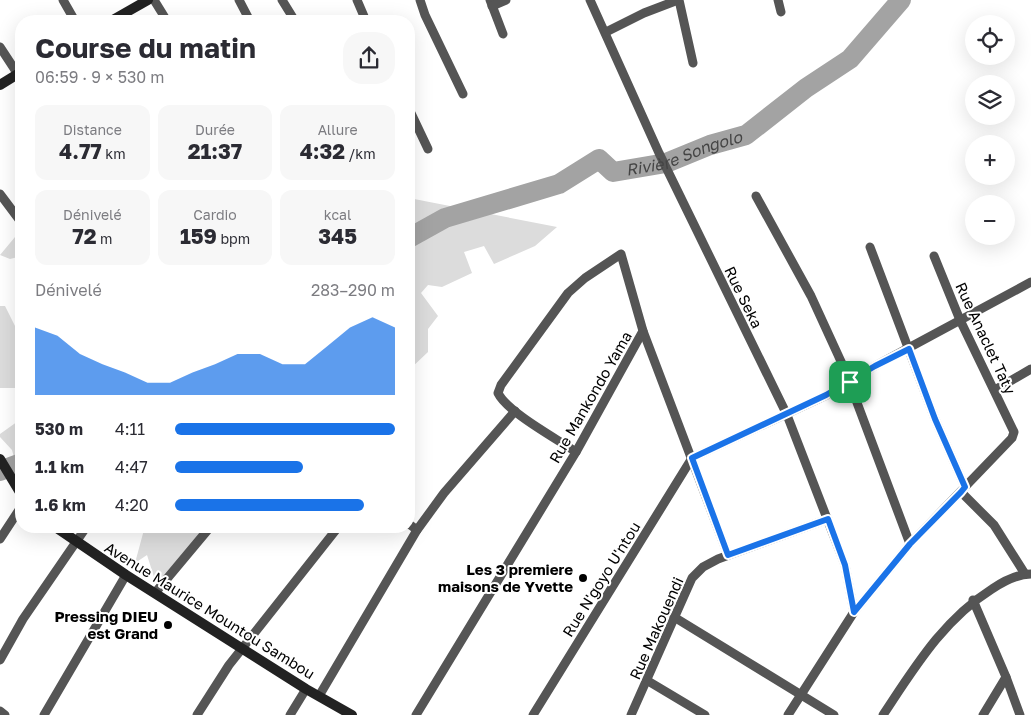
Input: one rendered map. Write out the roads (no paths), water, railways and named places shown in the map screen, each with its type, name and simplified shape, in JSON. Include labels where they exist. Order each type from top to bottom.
[{"type":"street","points":[[63,0],[72,15]]},
{"type":"street","points":[[121,15],[148,0]]},
{"type":"street","points":[[154,0],[163,15]]},
{"type":"street","points":[[239,0],[247,15]]},
{"type":"street","points":[[282,0],[291,15]]},
{"type":"street","points":[[357,0],[363,15]]},
{"type":"street","points":[[420,0],[425,15],[463,94]]},
{"type":"street","points":[[503,34],[491,3],[506,0]]},
{"type":"street","name":"Rue Seka","points":[[590,0],[666,169],[787,415],[845,565],[854,612]]},
{"type":"street","points":[[606,32],[644,13],[678,0],[693,63]]},
{"type":"street","points":[[778,0],[781,12]]},
{"type":"street","points":[[0,47],[15,68]]},
{"type":"street","points":[[0,85],[15,78]]},
{"type":"street","points":[[415,122],[428,149]]},
{"type":"street","points":[[0,194],[15,214]]},
{"type":"street","points":[[756,196],[811,296],[850,382],[910,544]]},
{"type":"street","points":[[870,247],[963,489],[994,525],[1028,574],[1004,581],[974,600],[949,622],[932,641],[883,715]]},
{"type":"street","points":[[576,452],[501,400],[498,393],[501,385],[568,293],[585,278],[621,254],[643,331]]},
{"type":"street","name":"Rue Anaclet Taty","points":[[934,256],[960,320],[1014,432],[1012,438],[963,489]]},
{"type":"street","points":[[692,458],[787,415],[850,382],[875,366],[909,349],[992,301],[1031,282]]},
{"type":"street","name":"Rue Mankondo Yama","points":[[416,715],[576,452],[643,331]]},
{"type":"street","name":"Rue Mankondo Yama","points":[[643,331],[728,555]]},
{"type":"street","points":[[995,390],[1031,368]]},
{"type":"street","points":[[319,696],[417,530],[444,493],[515,411]]},
{"type":"street","name":"Rue N'goyo U'ntou","points":[[533,715],[692,458]]},
{"type":"street","points":[[0,460],[15,484]]},
{"type":"street","points":[[788,715],[854,612],[910,544],[963,489]]},
{"type":"street","points":[[0,539],[15,516]]},
{"type":"street","name":"Rue Makouendi","points":[[631,715],[648,681],[692,578],[703,567],[728,555],[828,519]]},
{"type":"street","name":"Avenue Maurice Mountou Sambou","points":[[63,533],[306,689],[352,715]]},
{"type":"street","points":[[0,660],[23,619],[82,533]]},
{"type":"street","points":[[155,593],[205,533]]},
{"type":"street","points":[[197,715],[220,678],[334,533]]},
{"type":"street","points":[[44,715],[126,575]]},
{"type":"street","points":[[974,600],[1020,715]]},
{"type":"street","points":[[674,617],[834,715]]},
{"type":"street","points":[[983,715],[1006,676]]},
{"type":"street","points":[[648,681],[705,715]]},
{"type":"street","points":[[290,715],[306,689]]},
{"type":"street","points":[[0,711],[6,715]]},
{"type":"waterway","name":"Rivière Songolo","points":[[415,235],[445,218],[559,184],[599,159],[613,172],[666,163],[710,145],[746,135],[806,88],[850,59],[901,0]]},
{"type":"waterway","name":"Rivière Songolo","points":[[0,471],[15,465]]},
{"type":"place","name":"Les 3 premiere maisons de Yvette","points":[[583,578]]},
{"type":"place","name":"Pressing DIEU est Grand","points":[[168,625]]}]
